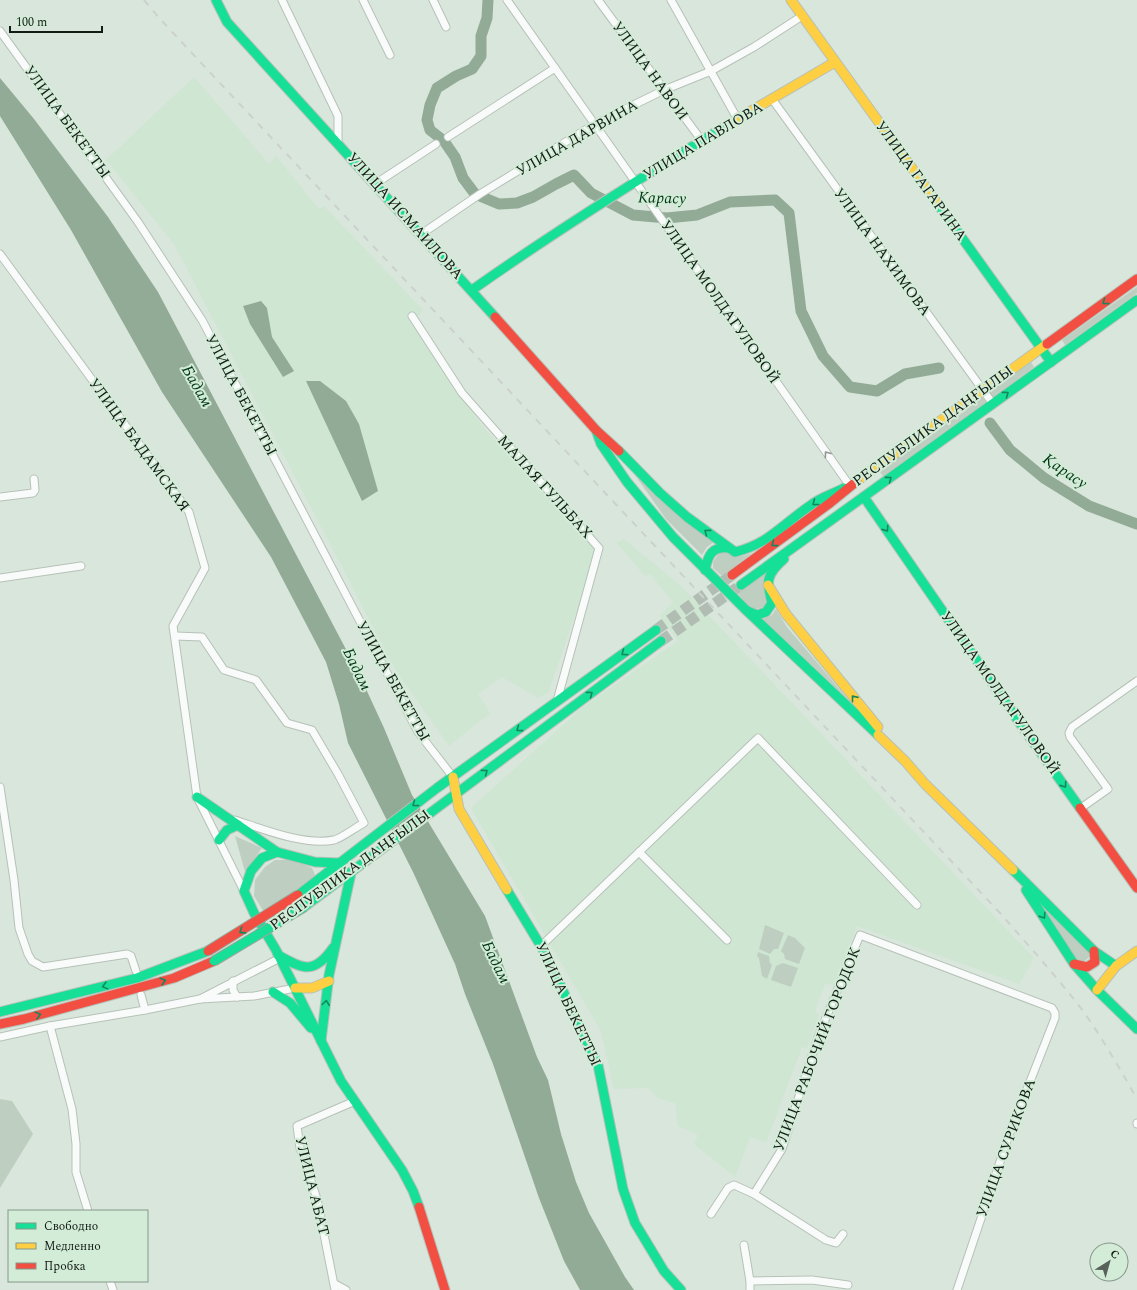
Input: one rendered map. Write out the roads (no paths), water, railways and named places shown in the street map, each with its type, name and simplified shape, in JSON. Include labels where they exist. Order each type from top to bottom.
[{"type":"main road","name":"УЛИЦА ИСМАИЛОВА","points":[[216,0],[227,22],[376,184],[420,235],[472,290],[596,430],[611,442],[660,493],[687,517],[729,548]]},
{"type":"main road","name":"УЛИЦА ГАГАРИНА","points":[[791,0],[1051,362]]},
{"type":"main road","name":"УЛИЦА ПАВЛОВА","points":[[472,290],[509,263],[635,181],[835,62]]},
{"type":"main road","name":"РЕСПУБЛИКА ДАҢҒЫЛЫ","points":[[732,575],[830,503],[850,486],[1137,279]]},
{"type":"main road","name":"РЕСПУБЛИКА ДАҢҒЫЛЫ","points":[[741,585],[1137,300]]},
{"type":"main road","name":"УЛИЦА ИСМАИЛОВА","points":[[596,430],[601,444],[627,482],[673,537],[705,570],[905,761]]},
{"type":"main road","points":[[705,570],[709,555],[715,548],[729,548],[735,552],[744,551],[754,547],[821,498],[850,486]]},
{"type":"main road","points":[[747,610],[757,615],[766,612],[772,603],[768,585],[768,577],[778,564],[835,522],[861,499]]},
{"type":"main road","name":"УЛИЦА МОЛДАГУЛОВОЙ","points":[[861,499],[1137,888]]},
{"type":"main road","points":[[768,585],[786,614],[925,784],[1094,951],[1116,966]]},
{"type":"main road","name":"РЕСПУБЛИКА ДАҢҒЫЛЫ","points":[[0,1012],[136,978],[208,951],[229,939],[298,895],[341,863],[368,840],[450,779],[656,630]]},
{"type":"main road","name":"РЕСПУБЛИКА ДАҢҒЫЛЫ","points":[[0,1024],[24,1019],[174,978],[214,961],[304,907],[352,873],[455,794],[661,641]]},
{"type":"main road","name":"УЛИЦА БЕКЕТТЫ","points":[[450,779],[459,809],[541,946],[598,1065],[623,1189],[635,1223],[664,1271],[681,1290]]},
{"type":"main road","points":[[197,797],[277,852],[315,862],[341,863]]},
{"type":"main road","points":[[219,840],[223,833],[230,827],[238,825]]},
{"type":"main road","points":[[277,852],[262,858],[251,871],[244,891],[254,913],[295,988],[341,1081],[402,1170],[413,1191],[422,1214],[446,1290]]},
{"type":"main road","points":[[315,862],[322,877]]},
{"type":"main road","points":[[1014,872],[1074,964],[1097,990],[1137,1029]]},
{"type":"main road","points":[[320,1039],[336,944],[352,873]]},
{"type":"main road","points":[[279,957],[295,965],[308,968],[319,965],[329,955],[336,944]]},
{"type":"main road","points":[[1074,964],[1088,966],[1095,962],[1094,951]]},
{"type":"main road","points":[[1097,990],[1116,966],[1137,951]]},
{"type":"main road","points":[[295,988],[312,988],[329,981]]},
{"type":"main road","points":[[273,992],[282,996],[320,1039]]},
{"type":"street","points":[[282,0],[338,116],[338,143]]},
{"type":"street","points":[[364,0],[390,55]]},
{"type":"street","points":[[433,0],[446,28]]},
{"type":"street","name":"УЛИЦА МОЛДАГУЛОВОЙ","points":[[507,0],[850,486]]},
{"type":"street","name":"УЛИЦА НАВОИ","points":[[598,0],[702,141]]},
{"type":"street","points":[[671,0],[738,120]]},
{"type":"street","name":"УЛИЦА ДАРВИНА","points":[[420,235],[478,196],[595,124],[664,90],[711,71],[754,47],[802,16]]},
{"type":"street","name":"УЛИЦА БЕКЕТТЫ","points":[[0,31],[138,222],[202,320],[418,732],[450,779]]},
{"type":"street","points":[[448,137],[555,68]]},
{"type":"street","name":"УЛИЦА НАХИМОВА","points":[[772,99],[993,404]]},
{"type":"street","points":[[376,184],[436,144]]},
{"type":"street","name":"УЛИЦА БАДАМСКАЯ","points":[[0,254],[189,512],[205,568],[173,626],[197,797],[244,891]]},
{"type":"street","name":"МАЛАЯ ГУЛЬБАХ","points":[[412,316],[462,393],[599,548],[557,701]]},
{"type":"street","points":[[0,497],[33,493],[35,490],[34,479]]},
{"type":"street","points":[[0,578],[81,566]]},
{"type":"street","points":[[175,636],[202,638],[224,670],[256,680],[287,723],[312,730],[338,774],[364,823],[335,840],[313,840],[286,837],[227,818]]},
{"type":"street","points":[[1081,808],[1108,789],[1070,737],[1069,733],[1072,728],[1137,681]]},
{"type":"street","points":[[541,946],[758,738],[917,905]]},
{"type":"street","points":[[0,787],[14,880],[19,928],[32,961],[43,967],[127,954],[131,956],[136,972]]},
{"type":"street","points":[[639,852],[727,940]]},
{"type":"street","name":"УЛИЦА РАБОЧИЙ ГОРОДОК","points":[[754,1194],[782,1149],[818,1037],[860,936],[1052,1008]]},
{"type":"street","points":[[200,999],[279,957]]},
{"type":"street","points":[[233,981],[234,990],[237,996]]},
{"type":"street","points":[[0,1037],[50,1026],[200,999],[254,996],[295,988]]},
{"type":"street","points":[[141,995],[145,1010]]},
{"type":"street","name":"УЛИЦА СУРИКОВА","points":[[958,1290],[1009,1134],[1055,1018],[1056,1013],[1052,1008]]},
{"type":"street","points":[[50,1026],[72,1109],[76,1144],[76,1172],[88,1210]]},
{"type":"street","name":"УЛИЦА АБАТ","points":[[346,1290],[335,1287],[317,1199],[300,1148],[298,1126],[355,1101]]},
{"type":"street","points":[[711,1214],[728,1188],[734,1185],[754,1194],[826,1240],[836,1243],[844,1234]]},
{"type":"street","points":[[744,1245],[750,1290]]},
{"type":"street","points":[[750,1281],[812,1280],[848,1285]]},
{"type":"water","name":"Бадам","points":[[0,78],[34,119],[108,217],[158,292],[360,676],[412,795],[485,916],[537,1057],[548,1080],[561,1134],[576,1182],[589,1213],[625,1277],[634,1290],[580,1290],[564,1261],[539,1198],[493,1064],[465,994],[455,964],[413,872],[348,743],[339,704],[326,662],[271,557],[162,392],[71,230],[0,116]]},
{"type":"water","points":[[261,301],[267,308],[272,337],[294,371],[283,377],[250,324],[243,306]]},
{"type":"water","points":[[306,381],[320,381],[346,401],[359,424],[378,491],[362,501]]},
{"type":"waterway","name":"Карасу","points":[[488,0],[487,18],[481,36],[481,56],[472,69],[456,76],[437,88],[430,105],[427,120],[430,130],[444,141],[455,157],[463,178],[475,194],[499,204],[517,203],[533,197],[574,175],[591,193],[633,215],[667,218],[697,215],[730,202],[775,200],[789,213],[801,311],[823,356],[850,387],[877,391],[905,374],[939,368]]},
{"type":"waterway","name":"Қарасу","points":[[990,423],[1010,450],[1044,478],[1089,506],[1137,524]]},
{"type":"tunnel","points":[[656,630],[732,575]]},
{"type":"tunnel","points":[[661,641],[741,585]]},
{"type":"railway","points":[[144,0],[234,98],[1000,913],[1053,973],[1083,1011],[1118,1065],[1137,1099]]}]
